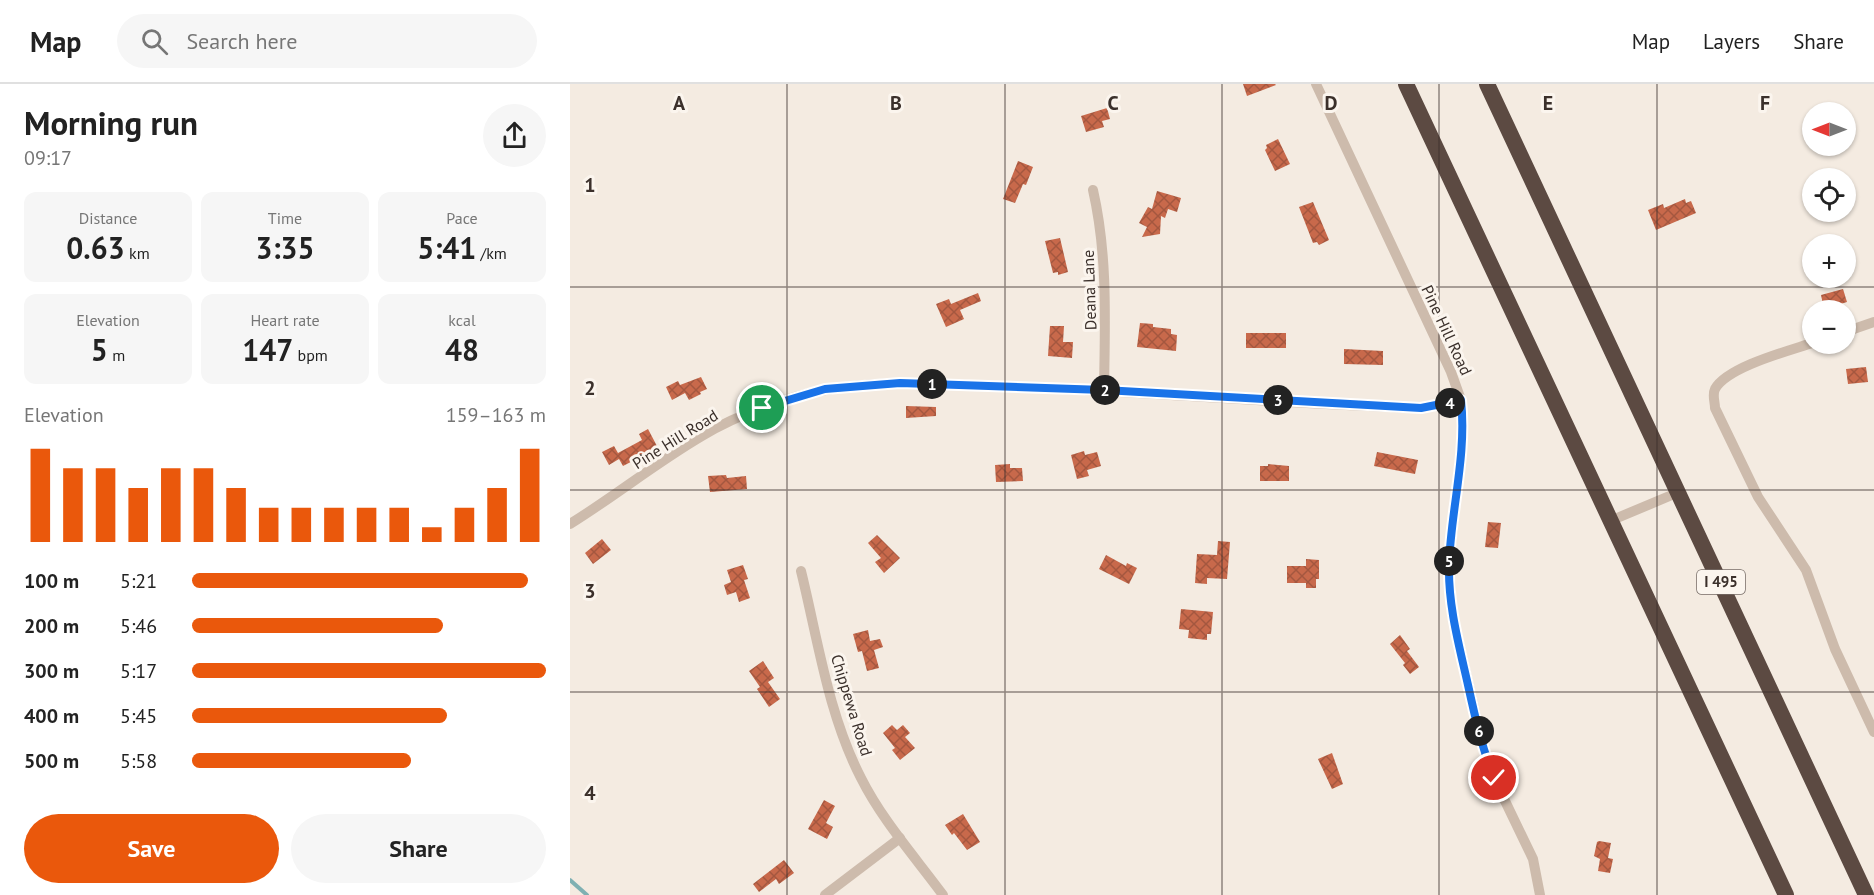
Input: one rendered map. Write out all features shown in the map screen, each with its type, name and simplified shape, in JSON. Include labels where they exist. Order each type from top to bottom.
[{"type":"highway","points":[[1406,84],[1786,895]]},
{"type":"highway","name":"I 495","points":[[1487,84],[1866,895]]},
{"type":"street","name":"Pine Hill Road","points":[[570,524],[703,435],[752,412],[805,394],[843,387],[900,383],[1104,390],[1421,408],[1461,400],[1451,372],[1316,84]]},
{"type":"street","name":"Deana Lane","points":[[1093,190],[1102,238],[1106,288],[1104,390]]},
{"type":"street","points":[[1856,328],[1874,322]]},
{"type":"street","points":[[1802,346],[1750,364],[1733,374],[1716,387],[1713,393],[1715,408],[1758,498],[1806,570],[1835,649],[1874,732]]},
{"type":"street","points":[[1461,400],[1462,441],[1449,563],[1452,613],[1484,751],[1494,778],[1533,859],[1540,895]]},
{"type":"street","points":[[1610,521],[1679,492]]},
{"type":"street","name":"Chippewa Road","points":[[801,571],[833,703],[847,748],[872,799],[943,895]]},
{"type":"street","points":[[825,895],[900,838]]},
{"type":"building","points":[[1243,84],[1275,84],[1276,85],[1247,96]]},
{"type":"building","points":[[1107,108],[1110,119],[1102,121],[1104,127],[1086,132],[1081,116]]},
{"type":"building","points":[[1278,139],[1290,164],[1275,171],[1265,150],[1266,145]]},
{"type":"building","points":[[1018,161],[1033,167],[1015,203],[1003,199]]},
{"type":"building","points":[[1157,191],[1181,198],[1177,212],[1168,209],[1165,218],[1161,216],[1160,234],[1142,237],[1147,227],[1139,223],[1148,207],[1152,209]]},
{"type":"building","points":[[1685,199],[1686,203],[1691,201],[1696,213],[1656,230],[1648,210],[1663,204],[1664,208]]},
{"type":"building","points":[[1313,202],[1329,240],[1319,245],[1317,242],[1313,243],[1299,207]]},
{"type":"building","points":[[1060,238],[1068,272],[1058,275],[1058,272],[1053,273],[1045,241]]},
{"type":"building","points":[[1843,289],[1846,300],[1822,300],[1821,295]]},
{"type":"building","points":[[978,293],[981,301],[960,310],[964,319],[946,327],[936,304],[949,299],[951,304]]},
{"type":"building","points":[[1140,323],[1171,329],[1171,334],[1177,335],[1176,351],[1137,347]]},
{"type":"building","points":[[1050,326],[1064,326],[1063,342],[1073,342],[1072,358],[1048,356]]},
{"type":"building","points":[[1246,333],[1286,333],[1286,348],[1246,348]]},
{"type":"building","points":[[1344,349],[1383,351],[1383,365],[1344,364]]},
{"type":"building","points":[[1866,367],[1868,382],[1848,384],[1846,369]]},
{"type":"building","points":[[701,377],[707,389],[700,392],[701,394],[689,400],[685,393],[672,400],[666,387],[678,381],[680,385]]},
{"type":"building","points":[[906,406],[936,407],[936,416],[906,418]]},
{"type":"building","points":[[648,429],[658,448],[623,466],[619,459],[609,465],[602,452],[614,446],[618,453],[642,440],[639,434]]},
{"type":"building","points":[[1084,451],[1085,455],[1097,452],[1101,466],[1087,470],[1089,476],[1077,479],[1071,455]]},
{"type":"building","points":[[1377,452],[1418,460],[1415,474],[1374,466]]},
{"type":"building","points":[[1010,464],[1010,468],[1022,468],[1023,481],[996,482],[995,465]]},
{"type":"building","points":[[1268,464],[1289,466],[1289,481],[1260,481],[1260,466],[1268,466]]},
{"type":"building","points":[[726,475],[727,478],[746,476],[747,489],[710,492],[708,476]]},
{"type":"building","points":[[1488,522],[1501,523],[1498,548],[1485,547]]},
{"type":"building","points":[[877,535],[900,558],[884,573],[875,562],[881,558],[868,543]]},
{"type":"building","points":[[602,539],[611,550],[593,564],[585,553]]},
{"type":"building","points":[[1218,541],[1230,542],[1227,579],[1207,578],[1207,584],[1195,583],[1197,554],[1217,555]]},
{"type":"building","points":[[1106,555],[1126,566],[1127,563],[1137,568],[1129,584],[1099,569]]},
{"type":"building","points":[[1306,559],[1319,560],[1319,579],[1316,579],[1316,588],[1306,588],[1306,583],[1287,583],[1287,566],[1306,566]]},
{"type":"building","points":[[743,565],[748,579],[744,580],[750,598],[739,602],[736,592],[727,595],[724,585],[731,582],[727,570]]},
{"type":"building","points":[[1181,609],[1213,612],[1211,634],[1207,634],[1207,640],[1188,638],[1189,630],[1179,629]]},
{"type":"building","points":[[868,630],[870,641],[880,639],[883,647],[874,650],[879,668],[867,671],[862,651],[858,652],[853,634]]},
{"type":"building","points":[[1400,635],[1410,649],[1407,651],[1419,667],[1410,674],[1403,665],[1405,663],[1390,644]]},
{"type":"building","points":[[763,661],[774,678],[768,682],[780,699],[769,707],[757,689],[760,687],[749,671]]},
{"type":"building","points":[[892,725],[897,730],[903,725],[910,733],[905,737],[915,748],[900,760],[892,750],[895,748],[883,733]]},
{"type":"building","points":[[1332,753],[1343,784],[1332,789],[1318,759]]},
{"type":"building","points":[[824,800],[835,806],[826,823],[833,827],[827,839],[808,829]]},
{"type":"building","points":[[963,814],[980,842],[967,850],[945,825]]},
{"type":"building","points":[[1599,841],[1611,843],[1608,858],[1613,859],[1610,873],[1598,871],[1600,859],[1594,856]]},
{"type":"building","points":[[784,860],[794,873],[779,884],[776,879],[759,892],[753,884]]},
{"type":"waterway","points":[[570,880],[587,895]]},
{"type":"route","points":[[762,408],[825,389],[882,383],[1104,390],[1421,408],[1461,400],[1462,432],[1450,545],[1450,597],[1455,629],[1484,751],[1494,778]]}]
